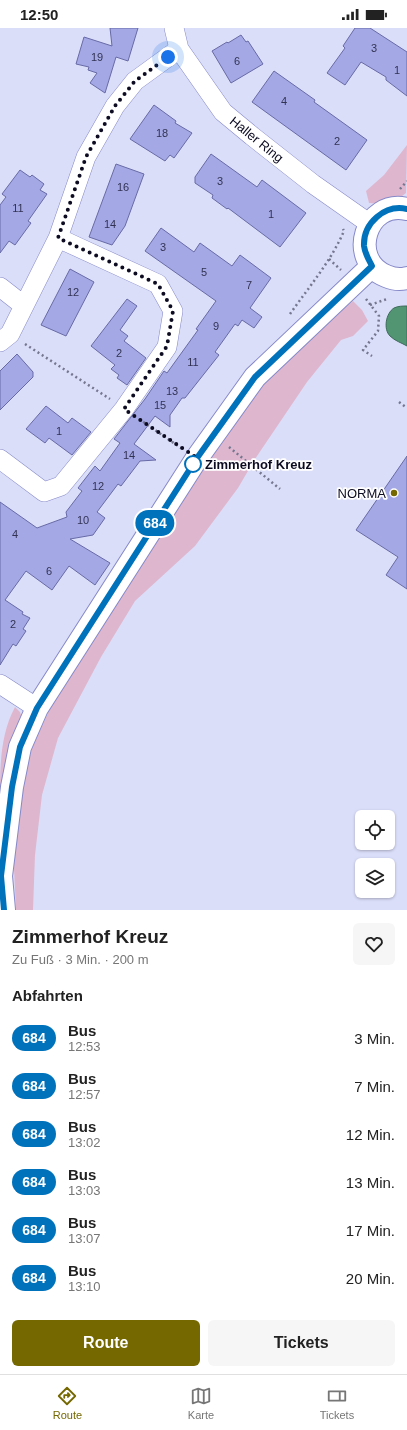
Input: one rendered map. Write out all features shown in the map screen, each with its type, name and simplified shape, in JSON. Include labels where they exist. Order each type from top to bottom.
[{"type":"street","name":"Haller Ring","points":[[174,28],[179,49],[223,112],[313,184],[370,224]]},
{"type":"street","points":[[5,338],[58,238],[86,157],[115,106],[135,81],[179,49]]},
{"type":"street","points":[[401,200],[402,208],[389,209],[378,215],[370,224],[365,234],[364,246],[372,266],[381,274],[392,279],[407,278]]},
{"type":"street","points":[[0,459],[44,492],[61,486],[124,409],[167,346],[173,311],[158,284],[58,238]]},
{"type":"street","points":[[4,910],[1,876],[12,787],[20,747],[37,708],[197,458],[255,377],[372,266]]},
{"type":"street","points":[[0,287],[23,306]]},
{"type":"street","points":[[0,684],[37,708]]},
{"type":"path","points":[[401,200],[399,190],[407,181]]},
{"type":"path","points":[[288,317],[329,259],[344,231],[342,226],[350,210]]},
{"type":"path","points":[[354,283],[379,316],[378,331],[363,350],[372,356]]},
{"type":"path","points":[[5,338],[124,409],[197,458]]},
{"type":"path","points":[[399,402],[407,408]]},
{"type":"path","points":[[213,434],[280,489]]},
{"type":"shaded area","points":[[407,145],[406,193],[389,202],[369,203],[366,191],[384,175]]},
{"type":"shaded area","points":[[353,301],[362,310],[368,321],[353,336],[341,340],[307,382],[255,459],[238,488],[195,546],[135,601],[101,657],[58,738],[42,795],[35,855],[33,910],[16,910],[13,849],[19,799],[32,748],[53,702],[188,491],[260,388],[313,334]]},
{"type":"shaded area","points":[[407,306],[407,346],[396,341],[390,336],[386,321],[391,310],[397,307]]},
{"type":"shaded area","points":[[15,707],[20,712],[23,721],[0,799],[2,752],[6,729]]},
{"type":"building","points":[[110,28],[138,28],[128,61],[116,57],[105,93],[90,83],[97,73],[88,70],[89,67],[76,64],[84,37],[112,46]]},
{"type":"building","points":[[355,28],[370,28],[407,52],[407,96],[386,80],[386,77],[361,62],[345,85],[327,73],[345,48],[343,46]]},
{"type":"building","points":[[241,35],[246,42],[248,41],[263,64],[231,83],[212,51]]},
{"type":"building","points":[[274,71],[367,140],[346,170],[252,102]]},
{"type":"building","points":[[154,105],[176,121],[175,123],[192,133],[174,158],[170,155],[165,161],[130,139]]},
{"type":"building","points":[[211,154],[257,187],[262,180],[306,213],[280,247],[228,208],[227,209],[212,198],[213,195],[195,183],[195,177]]},
{"type":"building","points":[[116,164],[144,174],[125,226],[112,245],[89,237]]},
{"type":"building","points":[[20,170],[30,177],[32,175],[44,184],[40,190],[47,194],[28,221],[31,223],[15,245],[9,241],[0,253],[0,205],[6,197],[2,194]]},
{"type":"building","points":[[161,228],[194,252],[200,243],[232,266],[240,255],[271,278],[250,308],[262,317],[254,328],[242,320],[238,326],[235,324],[215,352],[219,355],[185,398],[182,398],[170,415],[170,427],[155,416],[134,444],[156,460],[140,461],[121,486],[118,484],[97,512],[105,518],[93,535],[70,539],[110,563],[95,585],[69,566],[52,590],[26,571],[5,600],[23,612],[22,614],[30,618],[23,629],[26,631],[16,646],[13,644],[0,665],[0,502],[37,528],[67,517],[66,512],[82,491],[78,488],[95,466],[100,471],[120,443],[114,439],[145,399],[164,371],[167,373],[198,330],[196,329],[216,301],[145,251]]},
{"type":"building","points":[[70,269],[94,282],[66,336],[41,325]]},
{"type":"building","points":[[127,299],[137,306],[120,330],[128,336],[124,341],[146,358],[127,385],[117,378],[119,375],[111,369],[115,365],[91,346]]},
{"type":"building","points":[[17,354],[33,372],[33,377],[0,410],[0,371]]},
{"type":"building","points":[[46,406],[68,423],[72,418],[91,432],[72,455],[49,438],[45,443],[26,429]]},
{"type":"building","name":"NORMA","points":[[407,456],[407,589],[386,575],[398,557],[356,530]]},
{"type":"bus line","name":"684","points":[[4,910],[1,876],[12,787],[20,747],[37,708],[197,458],[255,377],[372,266],[364,246],[365,234],[370,224],[378,215],[389,209],[407,209]]},
{"type":"place","name":"Zimmerhof Kreuz","points":[[193,464]]},
{"type":"place","name":"NORMA","points":[[394,493]]},
{"type":"route","points":[[168,57],[135,81],[115,106],[86,157],[58,238],[158,284],[173,311],[167,346],[124,409],[197,458],[193,464]]}]
